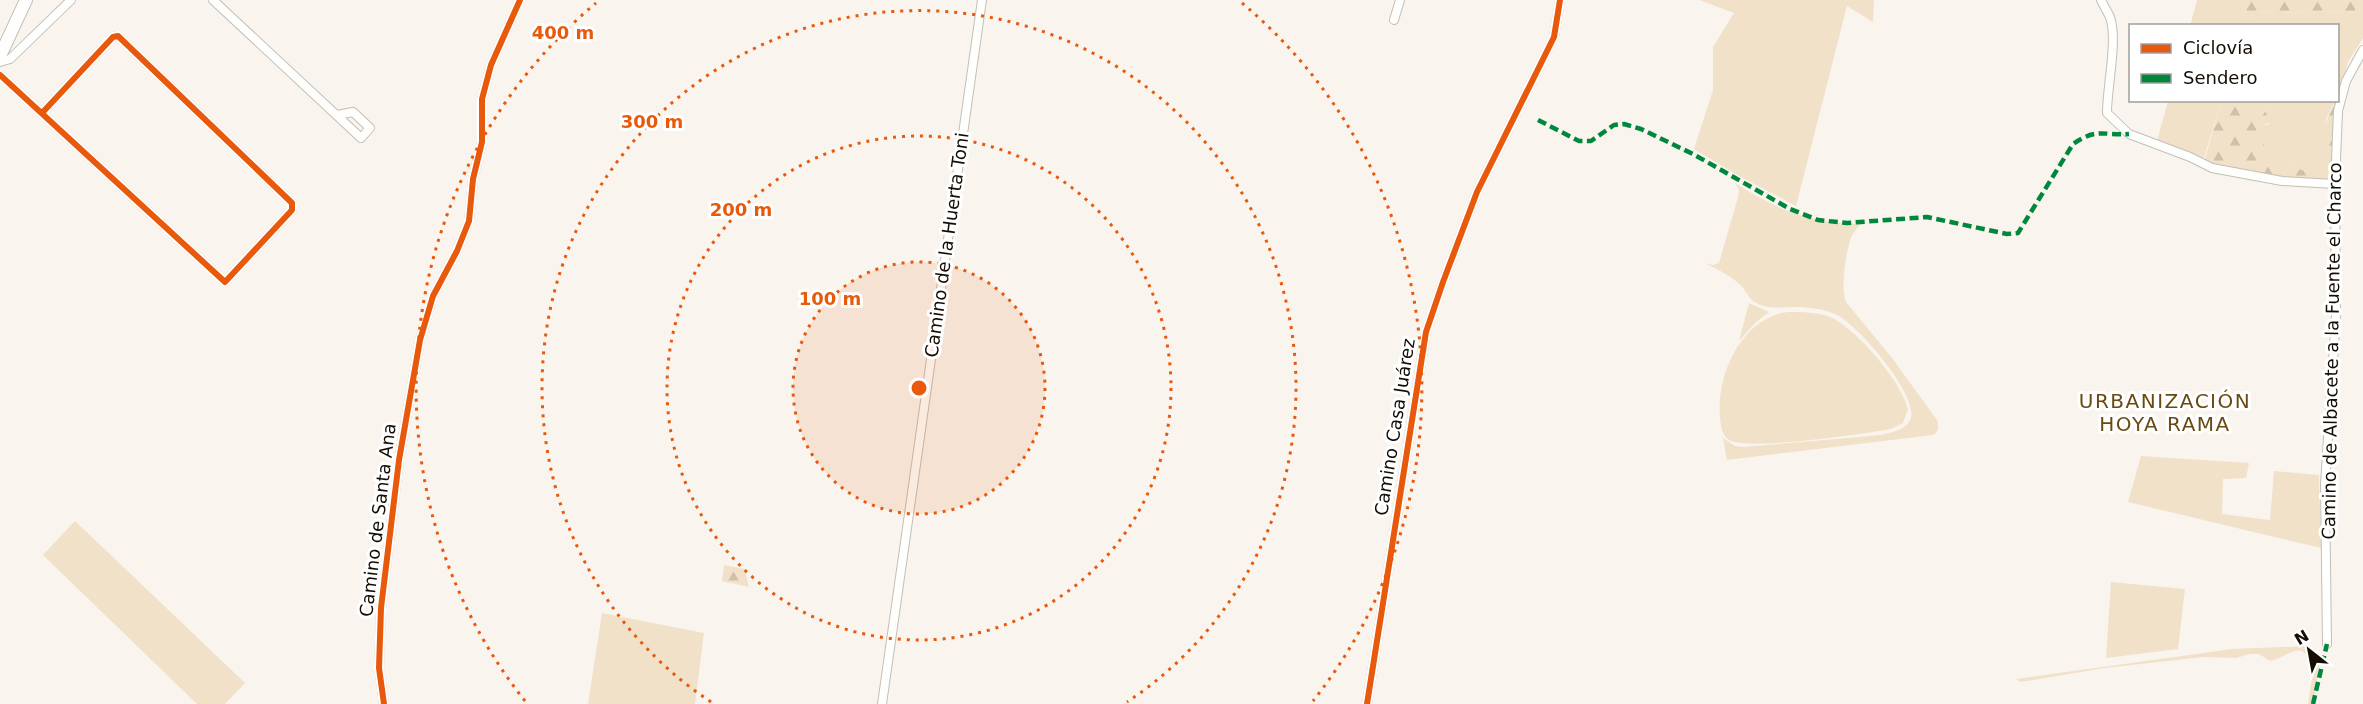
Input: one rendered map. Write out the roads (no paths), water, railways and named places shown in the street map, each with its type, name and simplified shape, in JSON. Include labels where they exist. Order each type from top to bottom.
[{"type":"highway","points":[[0,56],[26,0]]},
{"type":"street","points":[[0,62],[10,59],[71,0]]},
{"type":"street","points":[[213,0],[337,115]]},
{"type":"street","name":"Camino de Santa Ana","points":[[384,704],[378,668],[381,608],[390,551],[399,460],[420,340],[433,296],[457,251],[469,221],[473,179],[482,142],[482,99],[491,65],[520,0]]},
{"type":"street","name":"Camino de la Huerta Toni","points":[[882,704],[982,0]]},
{"type":"street","points":[[1394,21],[1400,0]]},
{"type":"street","name":"Camino Casa Juárez","points":[[1367,704],[1426,332],[1477,192],[1554,37],[1560,0]]},
{"type":"street","points":[[2101,0],[2110,18],[2114,42],[2110,67],[2108,113],[2129,134],[2190,157],[2212,168],[2282,181],[2335,184]]},
{"type":"street","points":[[0,75],[225,282],[292,210],[292,203],[118,36],[113,37],[42,113]]},
{"type":"street","name":"Camino de Albacete a la Fuente el Charco","points":[[2327,644],[2325,484],[2336,315],[2335,184],[2340,104],[2346,81],[2363,51]]},
{"type":"district","name":"URBANIZACIÓN HOYA RAMA","points":[[2165,412]]}]
